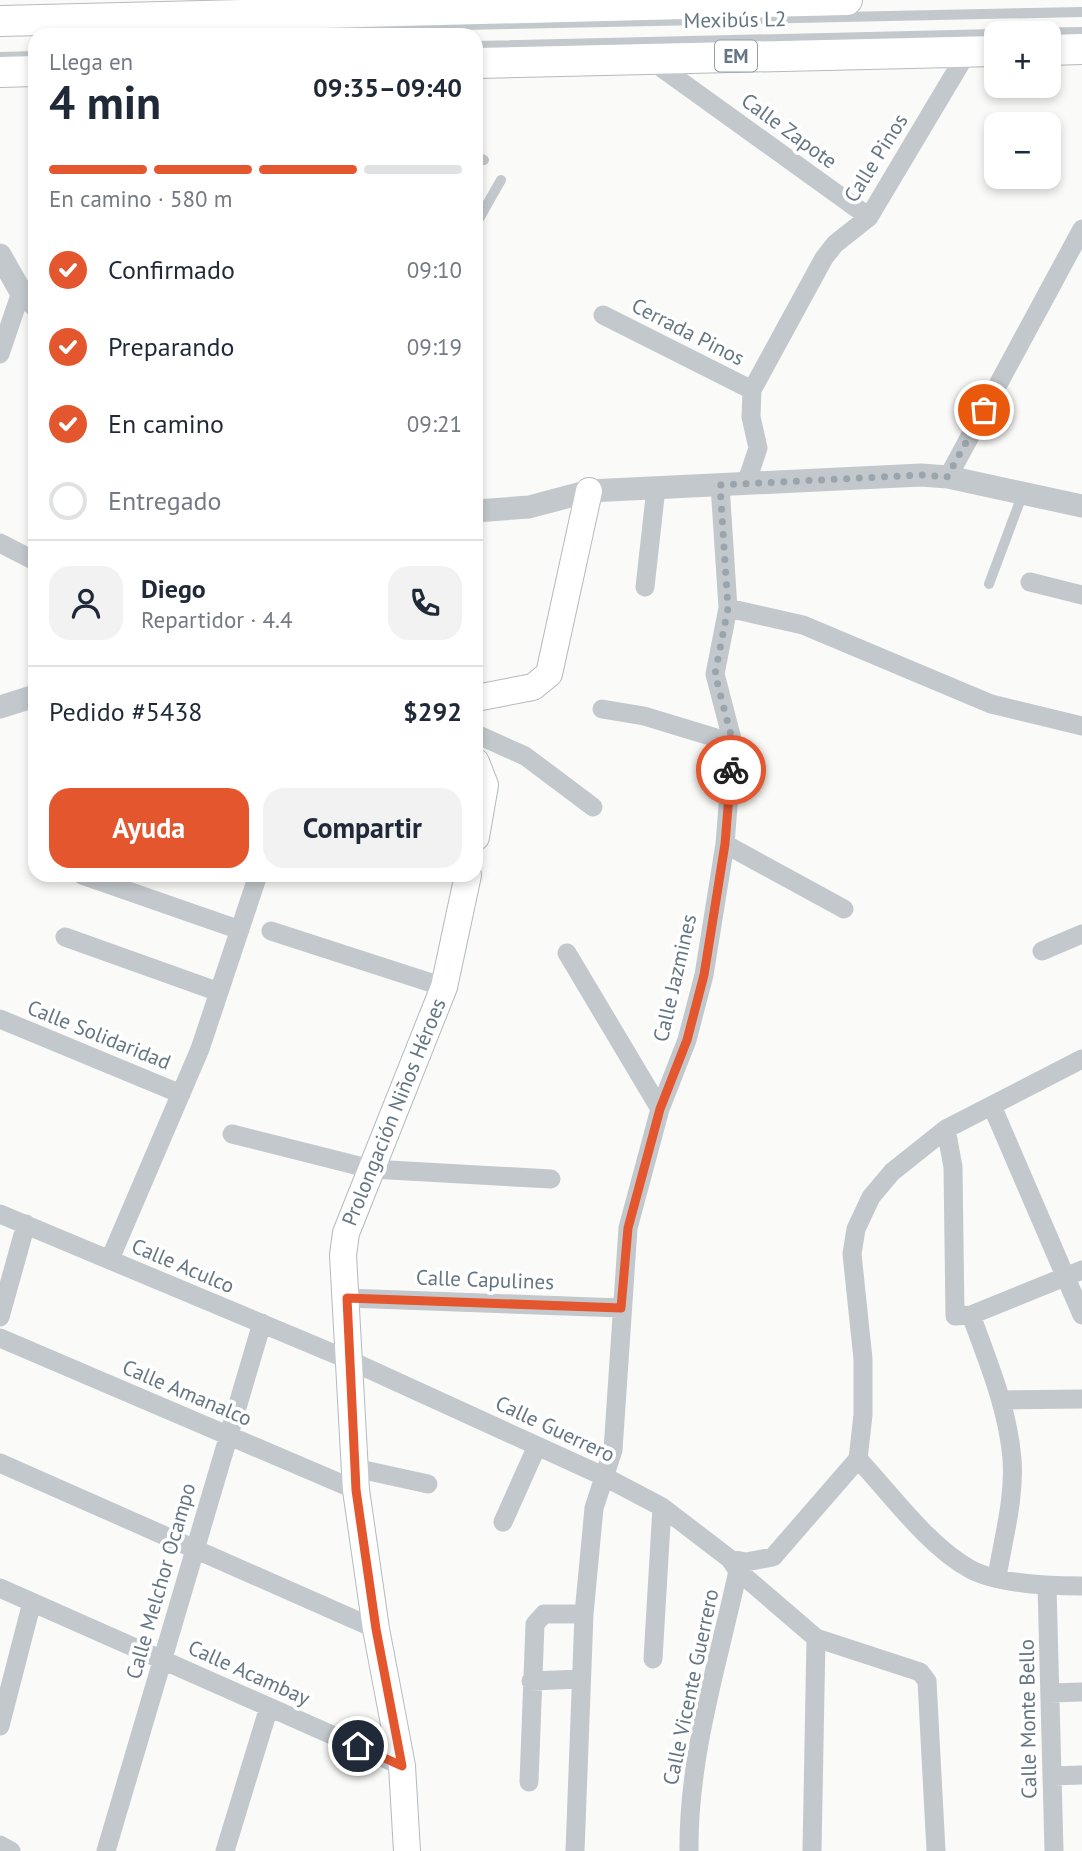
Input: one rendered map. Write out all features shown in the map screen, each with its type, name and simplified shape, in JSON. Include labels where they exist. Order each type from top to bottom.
[{"type":"main road","points":[[0,21],[241,8],[846,0]]},
{"type":"main road","points":[[1061,50],[1082,49]]},
{"type":"main road","name":"EM","points":[[483,63],[982,51]]},
{"type":"main road","points":[[0,72],[28,71]]},
{"type":"main road","points":[[483,697],[533,687],[549,674],[589,491]]},
{"type":"main road","name":"Prolongación Niños Héroes","points":[[407,1851],[402,1766],[376,1629],[356,1479],[343,1255],[345,1233],[444,987],[466,882]]},
{"type":"street","name":"Calle Pinos","points":[[752,390],[824,258],[835,244],[869,217],[982,51]]},
{"type":"street","name":"Calle Zapote","points":[[648,58],[869,217]]},
{"type":"street","points":[[947,477],[1082,229]]},
{"type":"street","points":[[0,255],[28,299],[0,354]]},
{"type":"street","name":"Cerrada Pinos","points":[[603,315],[752,390]]},
{"type":"street","points":[[746,484],[758,448],[751,417],[752,390]]},
{"type":"street","points":[[483,510],[529,506],[589,491],[921,475],[947,477],[1082,506]]},
{"type":"street","name":"Calle Jazmines","points":[[575,1851],[584,1614],[594,1508],[613,1450],[628,1228],[660,1109],[687,1040],[704,975],[725,844],[733,743],[715,674],[728,608],[720,485]]},
{"type":"street","points":[[645,587],[656,488]]},
{"type":"street","points":[[0,543],[28,557]]},
{"type":"street","points":[[1030,582],[1082,595]]},
{"type":"street","points":[[728,608],[803,625],[991,704],[1082,726]]},
{"type":"street","points":[[0,707],[28,698]]},
{"type":"street","points":[[602,709],[644,716],[733,743]]},
{"type":"street","points":[[483,737],[525,757],[593,807]]},
{"type":"street","points":[[725,844],[844,909]]},
{"type":"street","points":[[102,882],[240,930]]},
{"type":"street","points":[[110,1259],[181,1094],[256,882]]},
{"type":"street","points":[[271,931],[444,987]]},
{"type":"street","points":[[1042,951],[1082,934]]},
{"type":"street","points":[[65,937],[219,992]]},
{"type":"street","points":[[567,953],[660,1109]]},
{"type":"street","name":"Calle Solidaridad","points":[[0,1019],[181,1094]]},
{"type":"street","points":[[734,1565],[773,1556],[858,1459],[863,1415],[863,1373],[852,1254],[856,1229],[871,1198],[892,1172],[946,1129],[1080,1065]]},
{"type":"street","points":[[992,1106],[1074,1274],[1082,1315]]},
{"type":"street","points":[[946,1129],[953,1167],[963,1316],[1002,1400],[1012,1460],[1012,1479],[997,1577]]},
{"type":"street","points":[[232,1134],[371,1169],[551,1179]]},
{"type":"street","name":"Calle Aculco","points":[[0,1214],[349,1360]]},
{"type":"street","points":[[0,1317],[26,1224]]},
{"type":"street","points":[[963,1316],[1074,1274]]},
{"type":"street","name":"Calle Capulines","points":[[347,1298],[621,1308]]},
{"type":"street","name":"Calle Melchor Ocampo","points":[[106,1851],[262,1323]]},
{"type":"street","name":"Calle Amanalco","points":[[0,1338],[227,1435],[356,1479],[428,1484]]},
{"type":"street","name":"Calle Guerrero","points":[[349,1360],[603,1476],[662,1507],[734,1565],[816,1638]]},
{"type":"street","points":[[1002,1400],[1082,1399]]},
{"type":"street","points":[[502,1522],[537,1446]]},
{"type":"street","points":[[858,1459],[946,1553],[972,1571],[1047,1586],[1082,1586]]},
{"type":"street","points":[[0,1462],[376,1629]]},
{"type":"street","points":[[653,1660],[662,1507]]},
{"type":"street","name":"Calle Vicente Guerrero","points":[[689,1851],[689,1813],[696,1756],[734,1565]]},
{"type":"street","name":"Calle Monte Bello","points":[[1047,1586],[1054,1851]]},
{"type":"street","name":"Calle Acambay","points":[[0,1588],[402,1766]]},
{"type":"street","points":[[0,1726],[32,1602]]},
{"type":"street","points":[[528,1782],[531,1681],[538,1617],[544,1614],[584,1614]]},
{"type":"street","points":[[812,1851],[816,1638],[910,1667],[927,1681],[936,1851]]},
{"type":"street","points":[[531,1681],[581,1679]]},
{"type":"street","points":[[1050,1693],[1082,1692]]},
{"type":"street","points":[[225,1851],[270,1707]]},
{"type":"street","points":[[1052,1776],[1082,1775]]},
{"type":"street","points":[[0,1844],[10,1851]]},
{"type":"lane","name":"Mexibús L2","points":[[346,28],[1082,12]]},
{"type":"lane","points":[[1061,32],[1082,32]]},
{"type":"lane","name":"Mexibús L2","points":[[483,46],[984,34]]},
{"type":"lane","points":[[0,57],[28,56]]},
{"type":"lane","points":[[483,212],[501,180]]},
{"type":"lane","points":[[989,584],[1023,493]]},
{"type":"way so far","points":[[731,770],[733,743],[715,674],[728,608],[720,485],[921,475],[947,477],[984,410]]},
{"type":"route","points":[[358,1746],[402,1766],[376,1629],[356,1490],[347,1298],[621,1308],[628,1228],[660,1109],[687,1040],[704,975],[725,844],[731,770]]}]
